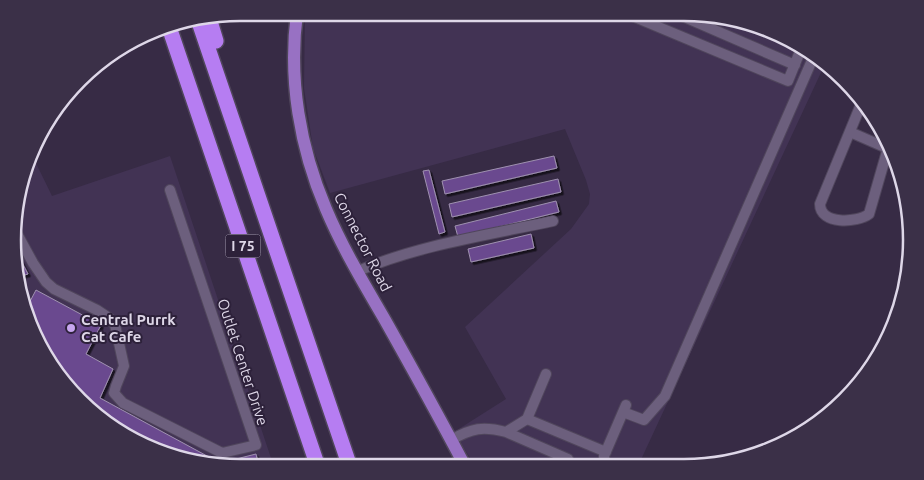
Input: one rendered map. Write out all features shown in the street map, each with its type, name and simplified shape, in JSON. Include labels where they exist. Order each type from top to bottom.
[{"type":"highway","points":[[210,23],[245,156]]},
{"type":"highway","name":"I 75","points":[[200,25],[347,459]]},
{"type":"highway","name":"I 75","points":[[170,33],[315,459]]},
{"type":"main road","name":"Connector Road","points":[[297,21],[295,62],[300,124],[314,177],[327,211],[358,272],[461,459]]},
{"type":"street","points":[[644,21],[788,82],[799,54]]},
{"type":"street","points":[[697,22],[795,64]]},
{"type":"street","points":[[605,459],[604,456],[624,409],[644,420],[666,396],[811,62]]},
{"type":"street","points":[[859,109],[820,204],[820,211],[828,217],[839,220],[863,218],[869,214],[886,156]]},
{"type":"street","points":[[850,132],[881,145]]},
{"type":"street","name":"Outlet Center Drive","points":[[21,240],[33,263],[46,282],[54,289],[97,310],[109,318],[114,325],[124,366],[114,393],[123,403],[222,453],[256,445],[170,190]]},
{"type":"street","points":[[358,272],[382,261],[440,245],[553,221]]},
{"type":"street","points":[[506,432],[527,420],[546,374]]},
{"type":"street","points":[[527,420],[606,452]]},
{"type":"street","points":[[451,440],[474,429],[483,428],[506,432],[568,459]]},
{"type":"shaded area","points":[[305,21],[684,21],[713,23],[727,25],[768,38],[806,58],[822,70],[641,459],[471,459],[454,432],[506,399],[465,327],[571,229],[589,204],[590,194],[586,180],[565,129],[330,193],[313,148],[304,88]]},
{"type":"shaded area","points":[[170,156],[271,459],[240,459],[197,455],[156,442],[118,422],[85,395],[66,373],[44,337],[33,310],[25,283],[21,240],[25,197],[36,163],[52,196]]},
{"type":"building","points":[[554,156],[557,168],[445,194],[442,181]]},
{"type":"building","points":[[429,170],[445,232],[439,234],[423,171]]},
{"type":"building","points":[[558,179],[561,192],[452,217],[449,204]]},
{"type":"building","points":[[556,201],[559,212],[458,237],[455,226]]},
{"type":"building","points":[[531,234],[534,248],[471,262],[468,249]]},
{"type":"building","points":[[23,264],[28,274],[24,275]]},
{"type":"building","points":[[36,290],[101,325],[86,354],[113,369],[100,398],[208,457],[170,447],[143,436],[118,422],[85,395],[58,362],[38,324],[30,301]]},
{"type":"building","points":[[256,454],[257,459],[237,459]]},
{"type":"place","name":"Central Purrk Cat Cafe","points":[[71,328]]}]
